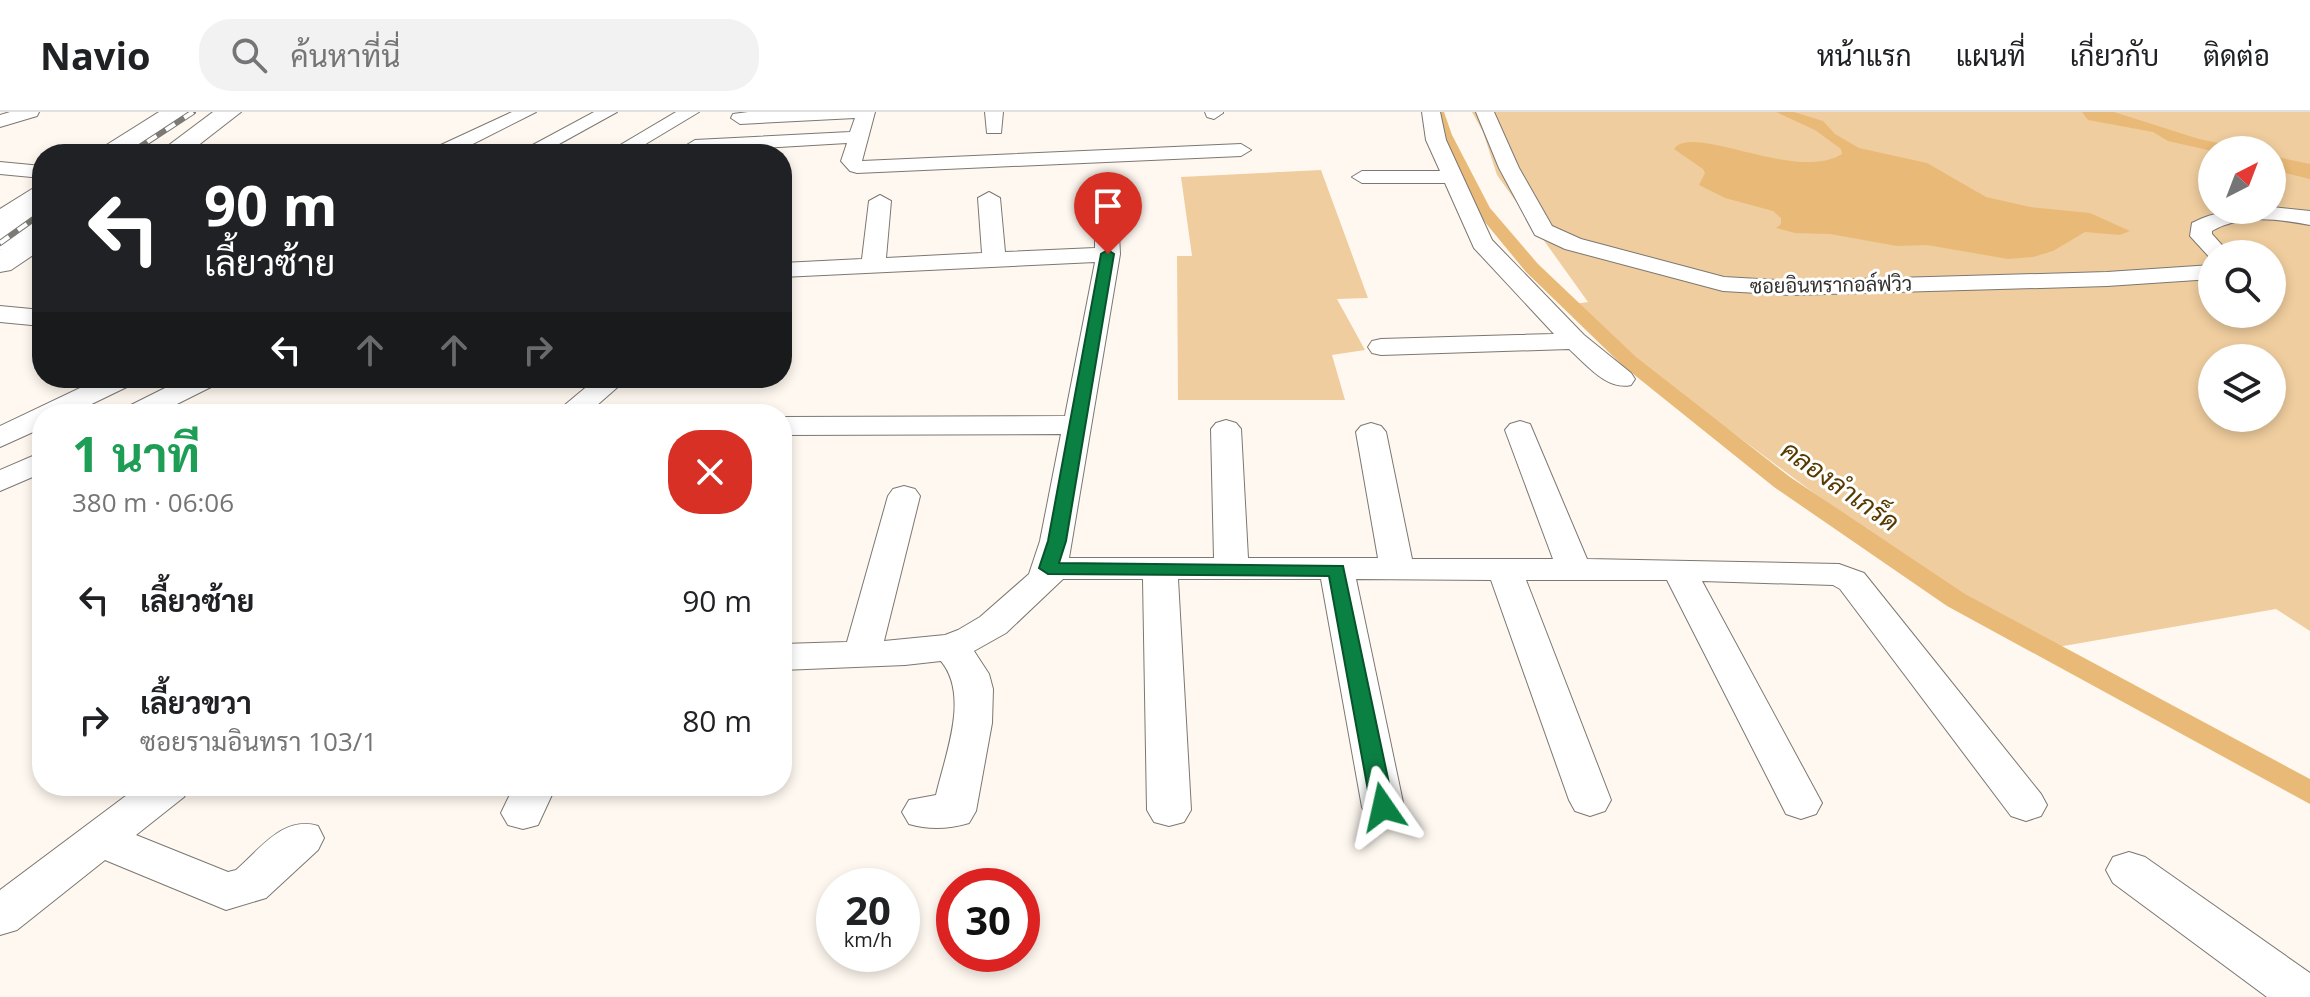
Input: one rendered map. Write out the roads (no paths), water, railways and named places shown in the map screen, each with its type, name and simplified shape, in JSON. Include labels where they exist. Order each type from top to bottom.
[{"type":"main road","points":[[125,144],[176,112]]},
{"type":"main road","points":[[184,144],[229,112]]},
{"type":"main road","points":[[0,222],[32,201]]},
{"type":"main road","points":[[0,241],[32,222]]},
{"type":"main road","points":[[0,263],[32,242]]},
{"type":"street","points":[[458,144],[527,112]]},
{"type":"street","points":[[546,144],[608,112]]},
{"type":"street","points":[[633,144],[690,112]]},
{"type":"street","points":[[740,118],[855,112]]},
{"type":"street","points":[[866,112],[851,161],[857,167],[1241,150]]},
{"type":"street","points":[[1431,112],[1436,140],[1482,243],[1575,341],[1621,379]]},
{"type":"street","name":"ซอยอินทรากอล์ฟวิว","points":[[1485,112],[1509,168],[1543,230],[1573,244],[1723,284],[1791,288],[2107,279],[2198,273]]},
{"type":"street","points":[[731,144],[858,137]]},
{"type":"street","points":[[0,154],[32,156]]},
{"type":"street","points":[[0,168],[32,171]]},
{"type":"street","points":[[1362,177],[1453,177]]},
{"type":"street","points":[[792,660],[950,647],[971,639],[993,625],[1045,579],[1057,541],[1108,254],[1106,195]]},
{"type":"street","points":[[989,198],[994,259]]},
{"type":"street","points":[[873,266],[880,201]]},
{"type":"street","points":[[2205,240],[2200,228],[2209,222],[2243,215],[2310,218]]},
{"type":"street","points":[[792,270],[1108,254]]},
{"type":"street","points":[[0,314],[32,317]]},
{"type":"street","points":[[1381,347],[1575,341]]},
{"type":"street","points":[[73,404],[104,388]]},
{"type":"street","points":[[155,404],[187,388]]},
{"type":"street","points":[[582,404],[602,388]]},
{"type":"street","points":[[0,438],[32,424]]},
{"type":"street","points":[[792,426],[1076,425]]},
{"type":"street","points":[[1226,429],[1231,569]]},
{"type":"street","points":[[1520,430],[1575,571]]},
{"type":"street","points":[[1371,432],[1397,571]]},
{"type":"street","points":[[0,482],[32,466]]},
{"type":"street","points":[[862,655],[904,496]]},
{"type":"street","points":[[1048,568],[1825,573],[1852,581],[2026,805]]},
{"type":"street","points":[[1160,569],[1169,810]]},
{"type":"street","points":[[1337,570],[1383,807]]},
{"type":"street","points":[[1679,570],[1801,803]]},
{"type":"street","points":[[1506,572],[1590,800]]},
{"type":"street","points":[[924,812],[954,811],[972,715],[972,676],[950,647]]},
{"type":"street","points":[[0,916],[156,796]]},
{"type":"street","points":[[100,839],[226,891],[250,885],[302,838]]},
{"type":"street","points":[[2129,870],[2305,997]]},
{"type":"waterway","name":"คลองลำเกร็ด","points":[[1438,112],[1445,135],[1483,210],[1532,268],[1629,361],[1782,482],[1956,600],[2310,793]]},
{"type":"railway","points":[[144,144],[193,112]]},
{"type":"railway","points":[[0,243],[32,220]]}]
